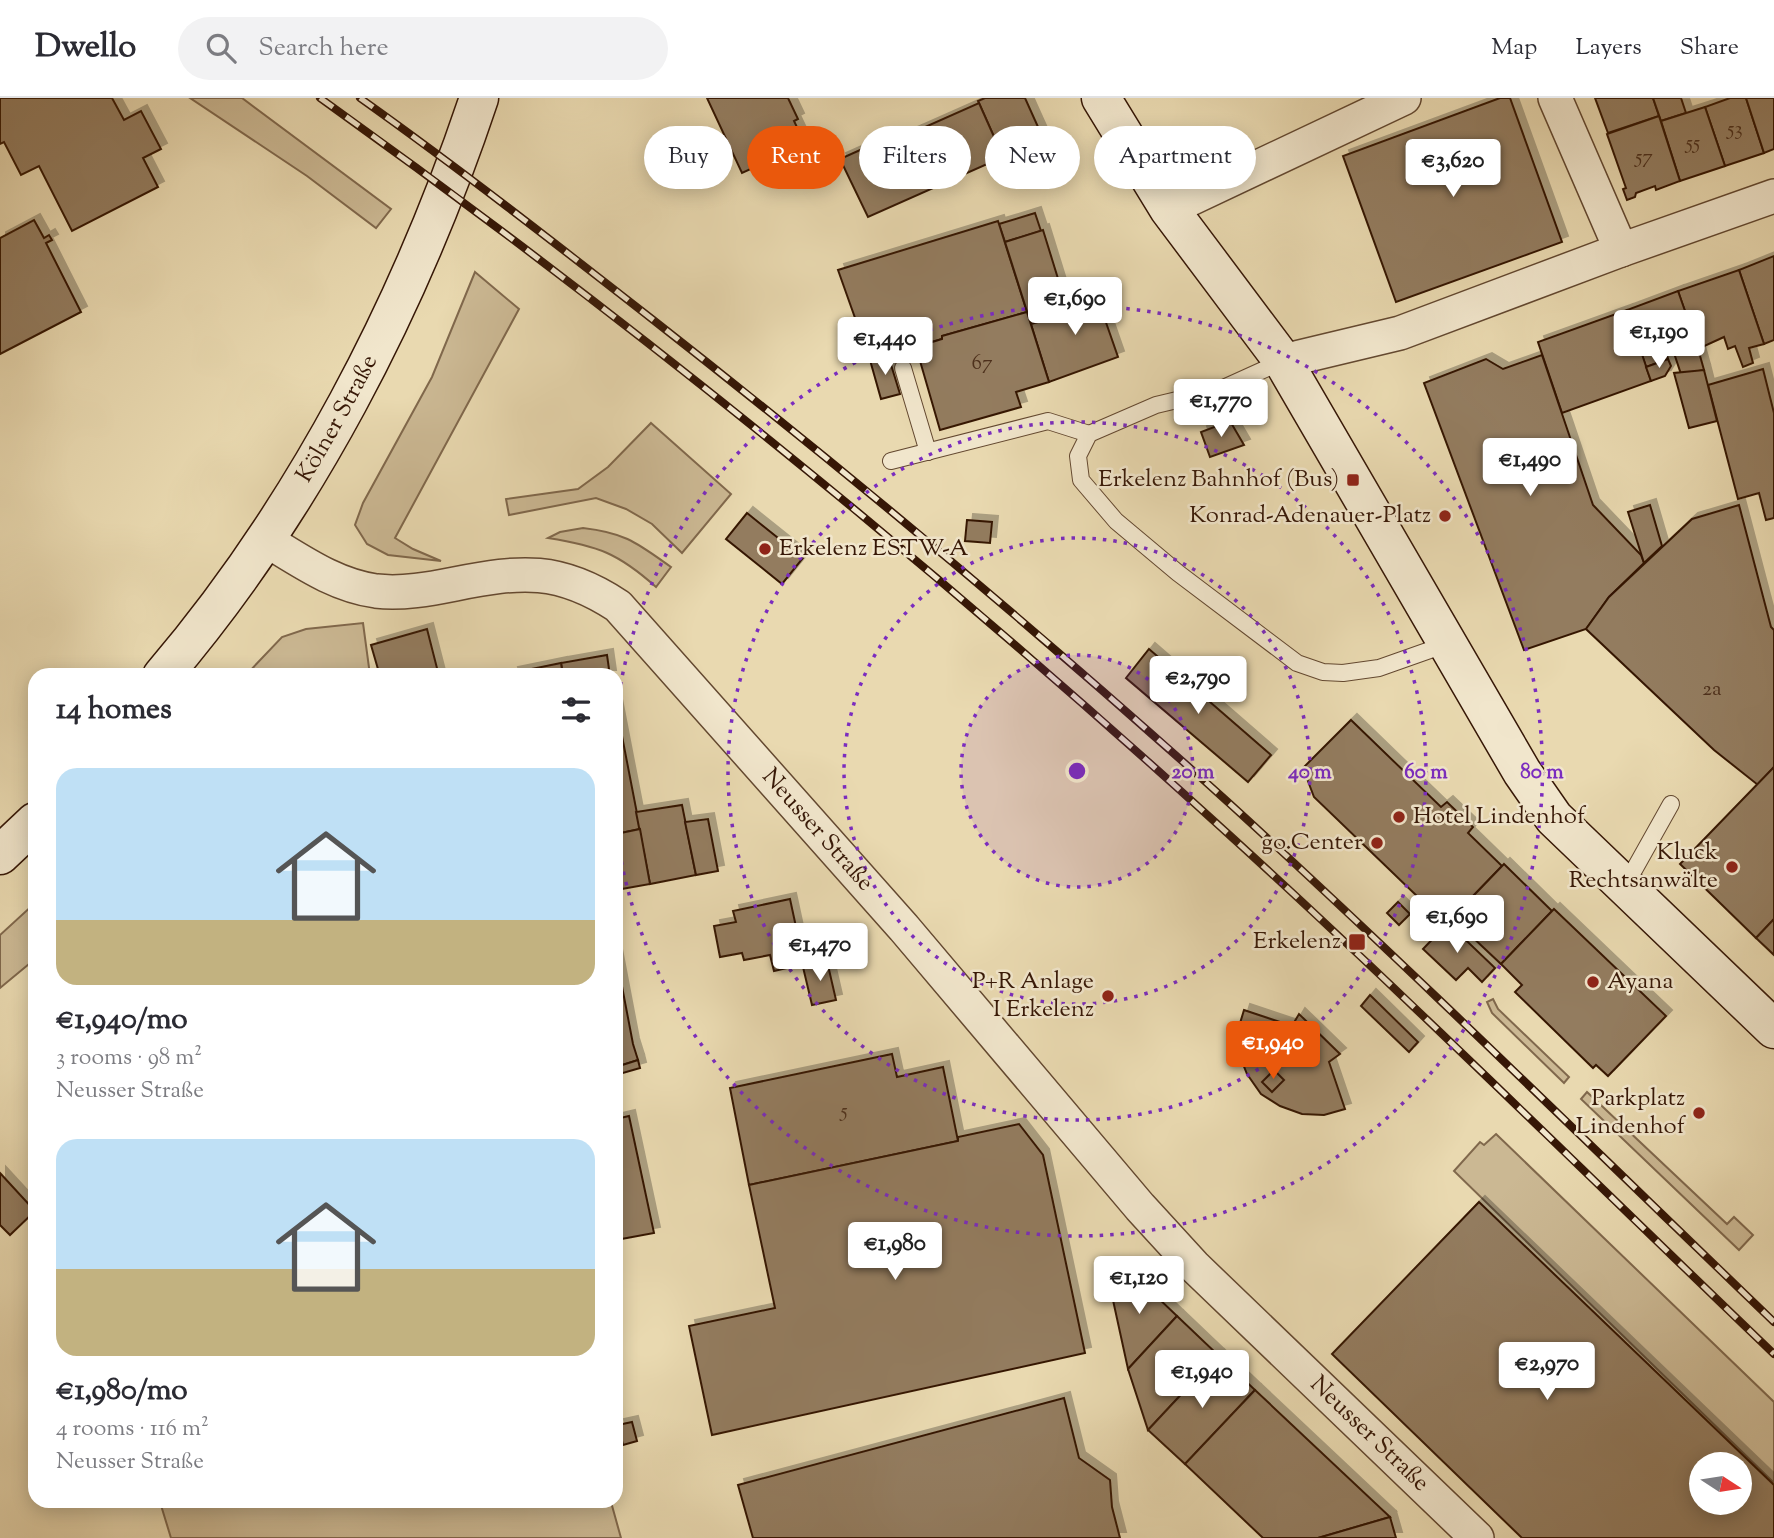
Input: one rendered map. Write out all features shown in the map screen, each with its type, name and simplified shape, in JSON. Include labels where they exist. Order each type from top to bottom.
[{"type":"street","name":"Kölner Straße","points":[[168,668],[266,540],[318,456],[383,332],[412,269],[466,135],[478,98]]},
{"type":"street","points":[[1101,98],[1169,209],[1283,361],[1522,772],[1553,818],[1774,1028]]},
{"type":"street","points":[[1169,209],[1404,98]]},
{"type":"street","points":[[1555,98],[1609,255]]},
{"type":"street","points":[[1283,361],[1400,333],[1774,195]]},
{"type":"street","name":"Neusser Straße","points":[[266,540],[331,578],[379,591],[429,590],[525,573],[559,577],[595,591],[618,606],[895,918],[1158,1226],[1268,1338],[1477,1538]]},
{"type":"street","points":[[0,855],[28,829]]},
{"type":"lane","points":[[1283,361],[1219,390],[1156,405],[1089,434],[1078,456],[1081,480],[1116,522],[1178,573],[1297,663],[1323,672],[1343,674],[1379,668],[1447,644]]},
{"type":"lane","points":[[903,368],[928,452]]},
{"type":"lane","points":[[891,461],[1048,421],[1089,434]]},
{"type":"lane","points":[[1625,886],[1671,804]]},
{"type":"shaded area","points":[[190,98],[242,98],[391,209],[376,228],[307,176]]},
{"type":"shaded area","points":[[475,272],[519,309],[395,538],[441,561],[388,555],[367,544],[355,525],[363,503],[432,377]]},
{"type":"shaded area","points":[[651,423],[731,494],[682,553],[652,524],[626,509],[596,498],[509,515],[506,499],[578,489],[608,467]]},
{"type":"shaded area","points":[[583,528],[621,536],[671,567],[656,587],[630,566],[607,553],[581,544],[548,538],[560,532]]},
{"type":"shaded area","points":[[363,623],[369,668],[253,668],[282,637],[306,629]]},
{"type":"shaded area","points":[[28,909],[28,965],[0,988],[0,935]]},
{"type":"shaded area","points":[[1493,999],[1498,1009],[1569,1077],[1564,1083],[1492,1013],[1487,1002]]},
{"type":"shaded area","points":[[1587,1092],[1727,1224],[1734,1217],[1753,1235],[1739,1250],[1581,1099]]},
{"type":"shaded area","points":[[1496,1134],[1774,1402],[1774,1483],[1752,1462],[1752,1452],[1742,1452],[1454,1171],[1480,1142],[1484,1145]]},
{"type":"shaded area","points":[[162,1508],[613,1508],[621,1538],[171,1538]]},
{"type":"building","points":[[0,98],[112,98],[124,120],[141,111],[161,149],[143,158],[158,187],[72,231],[39,166],[21,175],[4,142],[0,144]]},
{"type":"building","points":[[707,98],[788,98],[798,119],[794,121],[796,126],[747,126],[747,171],[742,173],[733,154],[733,126],[720,126]]},
{"type":"building","points":[[985,98],[1025,98],[1038,126],[989,126],[978,101]]},
{"type":"building","points":[[1500,98],[1510,98],[1562,242],[1396,302],[1343,156]]},
{"type":"building","points":[[1595,98],[1653,98],[1659,116],[1608,133]]},
{"type":"building","points":[[1653,98],[1681,98],[1686,113],[1661,121]]},
{"type":"building","points":[[1730,98],[1746,98],[1764,153],[1725,166],[1705,107]]},
{"type":"building","points":[[1746,98],[1774,98],[1774,149],[1764,153]]},
{"type":"building","points":[[979,103],[989,126],[985,126],[985,165],[971,171],[971,126],[927,126]]},
{"type":"building","points":[[1705,107],[1725,166],[1680,181],[1661,121]]},
{"type":"building","points":[[1659,116],[1680,181],[1656,190],[1655,186],[1636,193],[1635,197],[1627,200],[1623,189],[1626,188],[1607,134]]},
{"type":"building","points":[[859,151],[859,189],[931,189],[868,217],[845,169],[845,157]]},
{"type":"building","points":[[1035,213],[1041,231],[1005,242],[999,224]]},
{"type":"building","points":[[34,220],[44,238],[49,235],[52,240],[46,243],[81,312],[0,354],[0,238]]},
{"type":"building","points":[[998,221],[1027,312],[870,360],[838,270]]},
{"type":"building","points":[[1043,230],[1064,298],[1061,299],[1065,314],[1031,324],[1005,242]]},
{"type":"building","points":[[1774,256],[1774,340],[1764,344],[1739,270]]},
{"type":"building","points":[[1739,270],[1764,344],[1749,348],[1753,363],[1743,367],[1735,346],[1728,349],[1724,337],[1698,349],[1678,291]]},
{"type":"building","points":[[1094,288],[1118,357],[1049,382],[1031,324],[1065,314],[1061,299]]},
{"type":"building","points":[[1678,291],[1697,345],[1667,355],[1668,359],[1646,367],[1627,310]]},
{"type":"building","points":[[1627,310],[1651,381],[1562,413],[1538,342]]},
{"type":"building","points":[[1027,312],[1049,382],[1016,392],[1021,407],[940,430],[916,347],[942,339],[942,336]]},
{"type":"building","points":[[1697,345],[1704,370],[1681,374],[1674,353]]},
{"type":"building","points":[[888,355],[900,394],[881,399],[870,360]]},
{"type":"building","points":[[1542,355],[1593,505],[1641,555],[1644,563],[1609,597],[1586,629],[1524,650],[1424,383],[1486,359],[1503,369]]},
{"type":"building","points":[[1668,359],[1671,366],[1665,376],[1651,381],[1646,367]]},
{"type":"building","points":[[1763,369],[1774,413],[1774,518],[1766,520],[1759,493],[1738,499],[1708,385]]},
{"type":"building","points":[[1704,370],[1717,421],[1689,428],[1674,373]]},
{"type":"building","points":[[1230,421],[1244,445],[1210,457],[1201,432]]},
{"type":"building","points":[[1650,505],[1662,546],[1644,563],[1628,512]]},
{"type":"building","points":[[1739,505],[1774,630],[1774,767],[1758,785],[1714,750],[1586,629],[1609,597],[1692,519]]},
{"type":"building","name":"Erkelenz ESTW-A","points":[[747,513],[803,558],[782,584],[726,539]]},
{"type":"building","points":[[967,520],[992,522],[990,543],[965,541]]},
{"type":"building","points":[[427,629],[437,668],[378,668],[371,645]]},
{"type":"building","points":[[1149,649],[1271,755],[1248,782],[1126,678]]},
{"type":"building","points":[[607,655],[609,668],[562,668],[561,663]]},
{"type":"building","points":[[561,663],[562,668],[536,668]]},
{"type":"building","name":"Hotel Lindenhof","points":[[1351,720],[1441,807],[1447,802],[1473,827],[1468,833],[1502,866],[1446,924],[1314,797],[1303,768]]},
{"type":"building","points":[[623,741],[640,829],[623,833]]},
{"type":"building","points":[[1774,767],[1774,919],[1756,938],[1680,864]]},
{"type":"building","points":[[682,805],[696,875],[650,884],[636,812]]},
{"type":"building","points":[[708,819],[718,871],[696,875],[685,822]]},
{"type":"building","points":[[640,829],[650,884],[623,889],[623,833]]},
{"type":"building","points":[[1504,864],[1552,911],[1501,964],[1452,918]]},
{"type":"building","points":[[790,899],[804,964],[774,971],[770,955],[744,960],[742,953],[720,957],[714,926],[736,922],[733,911]]},
{"type":"building","points":[[1398,902],[1410,914],[1399,925],[1387,913]]},
{"type":"building","points":[[1554,909],[1666,1016],[1608,1076],[1596,1065],[1593,1068],[1515,992],[1522,985],[1501,964]]},
{"type":"building","points":[[1774,919],[1774,955],[1756,938]]},
{"type":"building","points":[[1448,923],[1495,968],[1482,982],[1468,968],[1456,980],[1423,949]]},
{"type":"building","points":[[827,961],[836,1000],[812,1005],[803,967]]},
{"type":"building","points":[[623,992],[633,1044],[638,1060],[623,1065]]},
{"type":"building","points":[[1370,995],[1418,1042],[1409,1052],[1361,1006]]},
{"type":"building","points":[[1244,1010],[1292,1026],[1299,1014],[1340,1054],[1329,1062],[1345,1109],[1324,1115],[1302,1114],[1280,1106],[1261,1094],[1247,1074],[1239,1054],[1238,1030]]},
{"type":"building","points":[[892,1054],[897,1077],[943,1067],[958,1141],[749,1185],[730,1088]]},
{"type":"building","points":[[638,1060],[640,1068],[623,1073],[623,1065]]},
{"type":"building","points":[[1274,1070],[1284,1080],[1272,1092],[1262,1082]]},
{"type":"building","points":[[629,1116],[654,1233],[623,1239],[623,1117]]},
{"type":"building","points":[[1019,1124],[1043,1155],[1085,1353],[712,1435],[689,1326],[775,1308],[749,1185],[958,1141],[958,1137]]},
{"type":"building","points":[[0,1173],[28,1203],[28,1218],[10,1235],[0,1225]]},
{"type":"building","points":[[1479,1202],[1740,1452],[1689,1452],[1689,1516],[1752,1516],[1752,1464],[1774,1485],[1774,1538],[1522,1538],[1332,1354]]},
{"type":"building","points":[[1130,1271],[1177,1316],[1128,1369],[1111,1291]]},
{"type":"building","points":[[1177,1316],[1218,1355],[1148,1430],[1128,1369]]},
{"type":"building","points":[[1218,1355],[1255,1390],[1185,1464],[1148,1430]]},
{"type":"building","points":[[1255,1390],[1390,1517],[1318,1538],[1263,1538],[1185,1464]]},
{"type":"building","points":[[1064,1398],[1079,1458],[1110,1480],[1112,1507],[1120,1538],[753,1538],[738,1485]]},
{"type":"building","points":[[632,1422],[637,1441],[623,1445],[623,1424]]},
{"type":"building","points":[[1390,1517],[1396,1538],[1318,1538]]},
{"type":"railway","points":[[320,98],[551,268],[665,357],[778,446],[999,631],[1285,886],[1774,1354]]},
{"type":"railway","points":[[360,98],[508,207],[726,377],[873,496],[1088,678],[1229,803],[1367,931],[1774,1322]]},
{"type":"place","name":"Erkelenz Bahnhof (Bus)","points":[[1353,480]]},
{"type":"place","name":"Konrad-Adenauer-Platz","points":[[1445,516]]},
{"type":"place","name":"Erkelenz ESTW-A","points":[[765,549]]},
{"type":"place","name":"Hotel Lindenhof","points":[[1399,817]]},
{"type":"place","name":"go.Center","points":[[1377,843]]},
{"type":"place","name":"Kluck Rechtsanwälte","points":[[1732,867]]},
{"type":"place","name":"Erkelenz","points":[[1357,942]]},
{"type":"place","name":"Ayana","points":[[1593,982]]},
{"type":"place","name":"P+R Anlage I Erkelenz","points":[[1108,996]]},
{"type":"place","name":"Parkplatz Lindenhof","points":[[1699,1113]]}]
